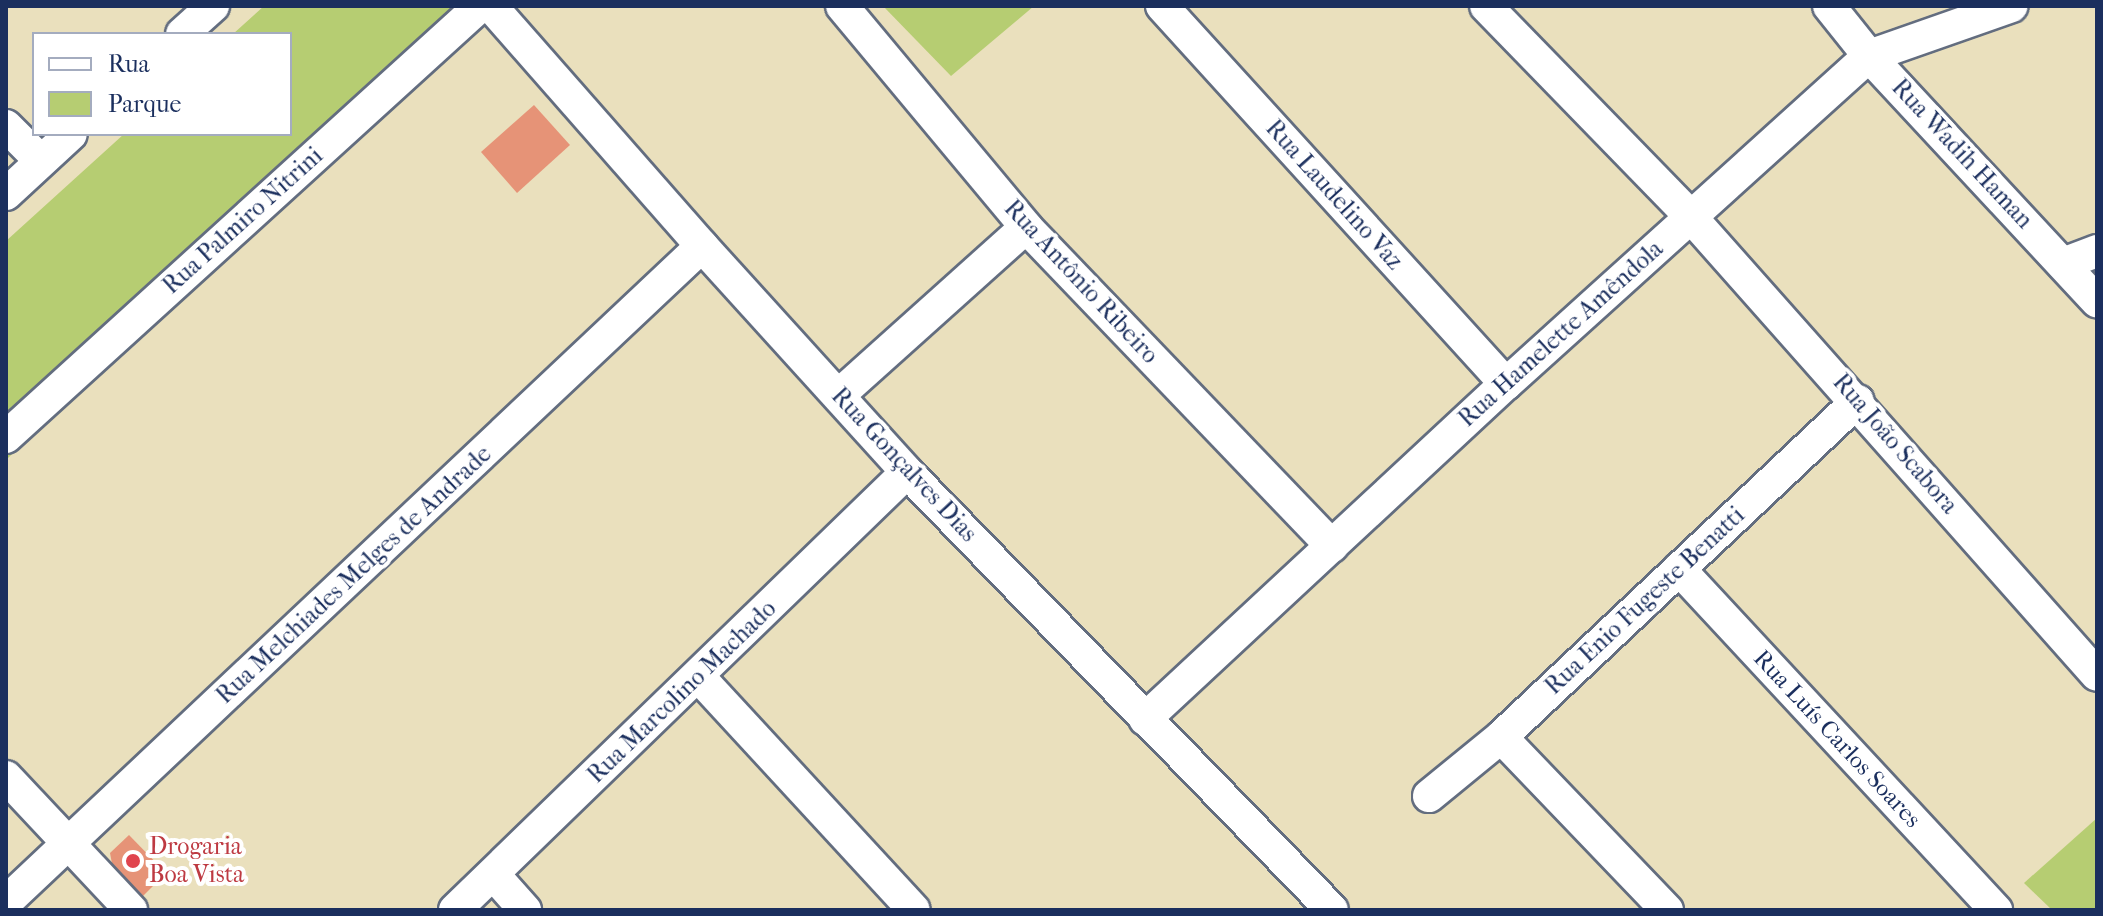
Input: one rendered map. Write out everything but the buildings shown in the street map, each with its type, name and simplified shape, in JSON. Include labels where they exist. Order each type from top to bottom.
[{"type":"street","points":[[184,32],[213,6]]},
{"type":"street","name":"Rua Palmiro Nitrini","points":[[6,437],[480,6]]},
{"type":"street","name":"Rua Gonçalves Dias","points":[[491,6],[702,246],[907,472],[1332,910]]},
{"type":"street","name":"Rua Antônio Ribeiro","points":[[842,6],[1026,227],[1332,546]]},
{"type":"street","name":"Rua Laudelino Vaz","points":[[1162,6],[1506,384]]},
{"type":"street","name":"Rua João Scabora","points":[[1486,6],[1690,216],[2097,675]]},
{"type":"street","name":"Rua Wadih Haman","points":[[1829,6],[1869,56],[2097,301]]},
{"type":"street","name":"Rua Hamelette Amêndola","points":[[1145,719],[1506,384],[1869,56],[2012,6]]},
{"type":"street","points":[[6,126],[41,161]]},
{"type":"street","points":[[6,194],[69,136]]},
{"type":"street","points":[[839,395],[1026,227]]},
{"type":"street","name":"Rua Melchiades Melges de Andrade","points":[[6,902],[702,246]]},
{"type":"street","points":[[2063,264],[2097,251]]},
{"type":"street","name":"Rua Enio Fugeste Benatti","points":[[1429,796],[1501,737],[1857,401]]},
{"type":"street","name":"Rua Marcolino Machado","points":[[455,910],[907,472]]},
{"type":"street","name":"Rua Luís Carlos Soares","points":[[1679,569],[1996,910]]},
{"type":"street","points":[[698,676],[914,910]]},
{"type":"street","points":[[1501,737],[1667,910]]},
{"type":"street","points":[[6,777],[131,910]]},
{"type":"street","points":[[494,875],[525,910]]},
{"type":"green space","points":[[264,6],[468,6],[6,460],[6,241],[122,136],[292,136],[292,32],[235,32]]},
{"type":"green space","points":[[883,6],[1034,6],[951,76]]},
{"type":"green space","points":[[2097,818],[2097,910],[2052,910],[2024,883]]},
{"type":"place","name":"Drogaria Boa Vista","points":[[133,861]]}]
